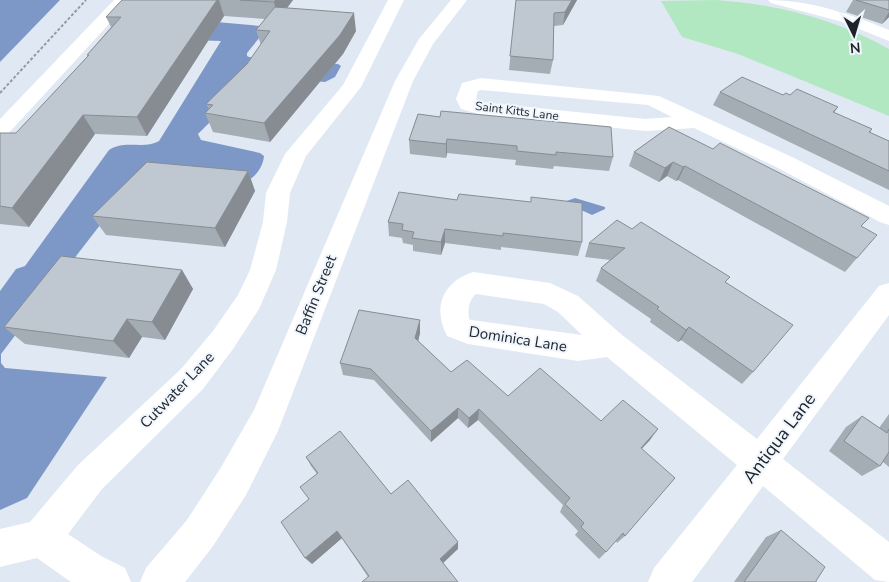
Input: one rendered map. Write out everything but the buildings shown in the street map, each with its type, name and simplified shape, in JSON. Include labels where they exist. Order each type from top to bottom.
[{"type":"street","points":[[0,131],[123,0]]},
{"type":"street","name":"Cutwater Lane","points":[[42,538],[90,477],[192,379],[224,340],[249,301],[263,270],[275,222],[278,193],[296,154],[351,87],[396,0]]},
{"type":"street","name":"Baffin Street","points":[[160,582],[200,533],[233,482],[266,420],[404,81],[424,43],[459,0]]},
{"type":"street","points":[[776,0],[845,18],[889,36]]},
{"type":"street","name":"Saint Kitts Lane","points":[[698,122],[635,124],[479,108],[468,105],[466,100],[469,88],[481,84],[652,100],[784,162],[889,216]]},
{"type":"street","name":"Antiqua Lane","points":[[668,582],[889,294]]},
{"type":"street","points":[[612,344],[759,464],[889,566]]},
{"type":"street","points":[[0,548],[42,538],[87,570],[110,582]]},
{"type":"path","points":[[0,93],[86,0]]},
{"type":"green space","points":[[716,0],[783,9],[827,21],[869,38],[889,49],[889,116],[738,54],[682,37],[661,1]]},
{"type":"water","points":[[0,0],[60,0],[0,62]]},
{"type":"water","points":[[216,22],[261,26],[264,32],[247,53],[249,57],[338,64],[341,66],[335,77],[325,82],[256,76],[198,134],[201,140],[260,153],[264,156],[261,167],[255,176],[249,180],[131,185],[29,317],[1,354],[1,363],[5,368],[107,377],[27,498],[0,510],[0,291],[16,269],[25,266],[109,150],[121,145],[147,145],[159,141],[221,41],[189,40]]},
{"type":"water","points":[[575,198],[605,207],[605,209],[592,215],[564,202]]}]
